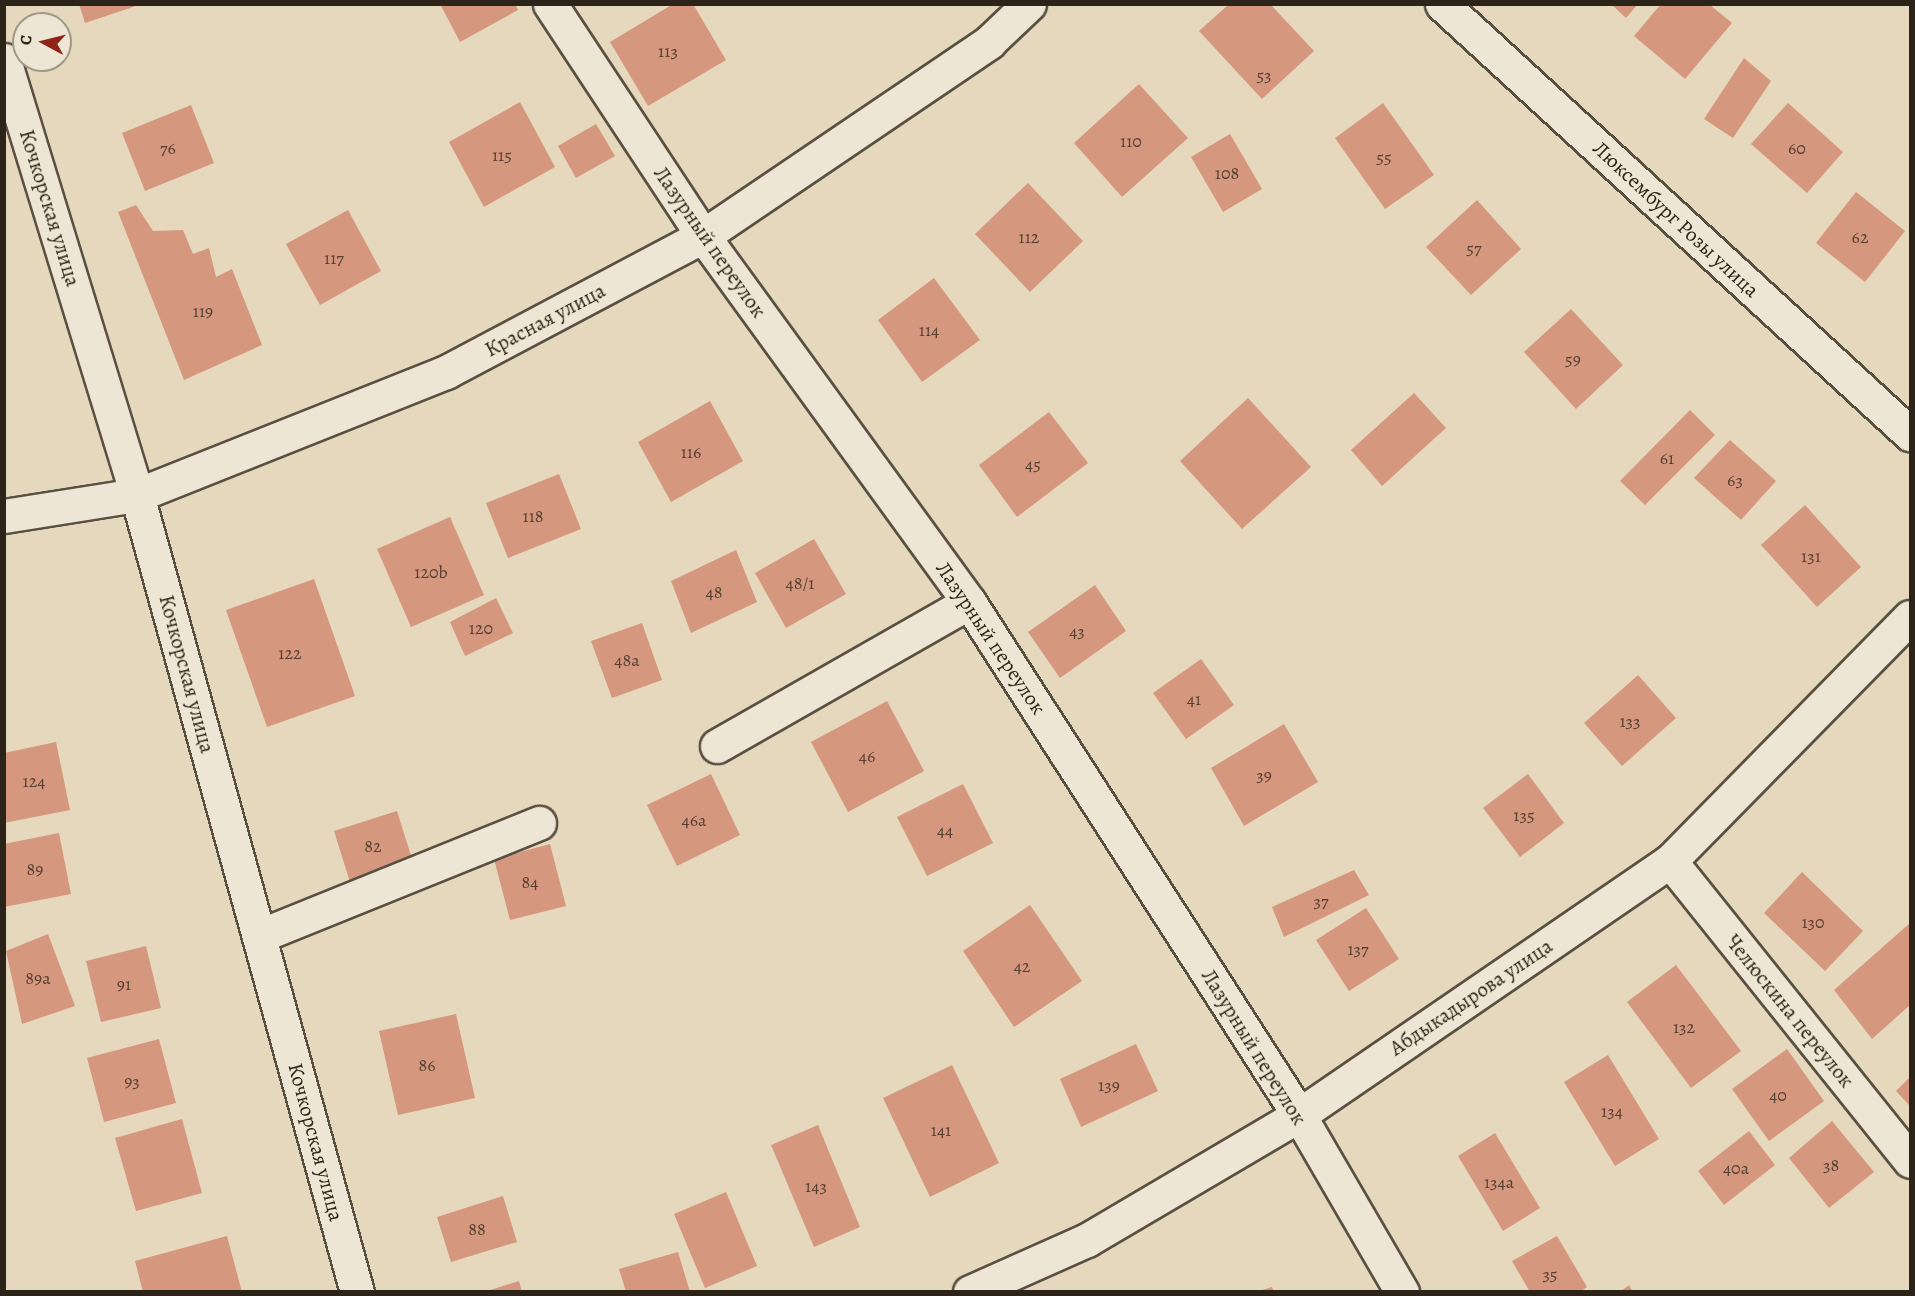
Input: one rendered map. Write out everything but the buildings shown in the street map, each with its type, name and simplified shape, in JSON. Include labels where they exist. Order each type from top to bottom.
[{"type":"street","name":"Лазурный переулок","points":[[550,4],[704,236],[969,602],[1299,1115],[1402,1292]]},
{"type":"street","name":"Красная улица","points":[[4,516],[138,495],[446,372],[704,236],[988,42],[1029,4]]},
{"type":"street","name":"Люксембург Розы улица","points":[[1442,4],[1911,434]]},
{"type":"street","name":"Кочкорская улица","points":[[4,60],[138,495],[357,1292]]},
{"type":"street","points":[[717,746],[969,602]]},
{"type":"street","name":"Абдыкадырова улица","points":[[970,1292],[1087,1240],[1299,1115],[1670,861],[1911,617]]},
{"type":"street","points":[[259,936],[539,823]]},
{"type":"street","name":"Челюскина переулок","points":[[1670,861],[1911,1161]]}]
